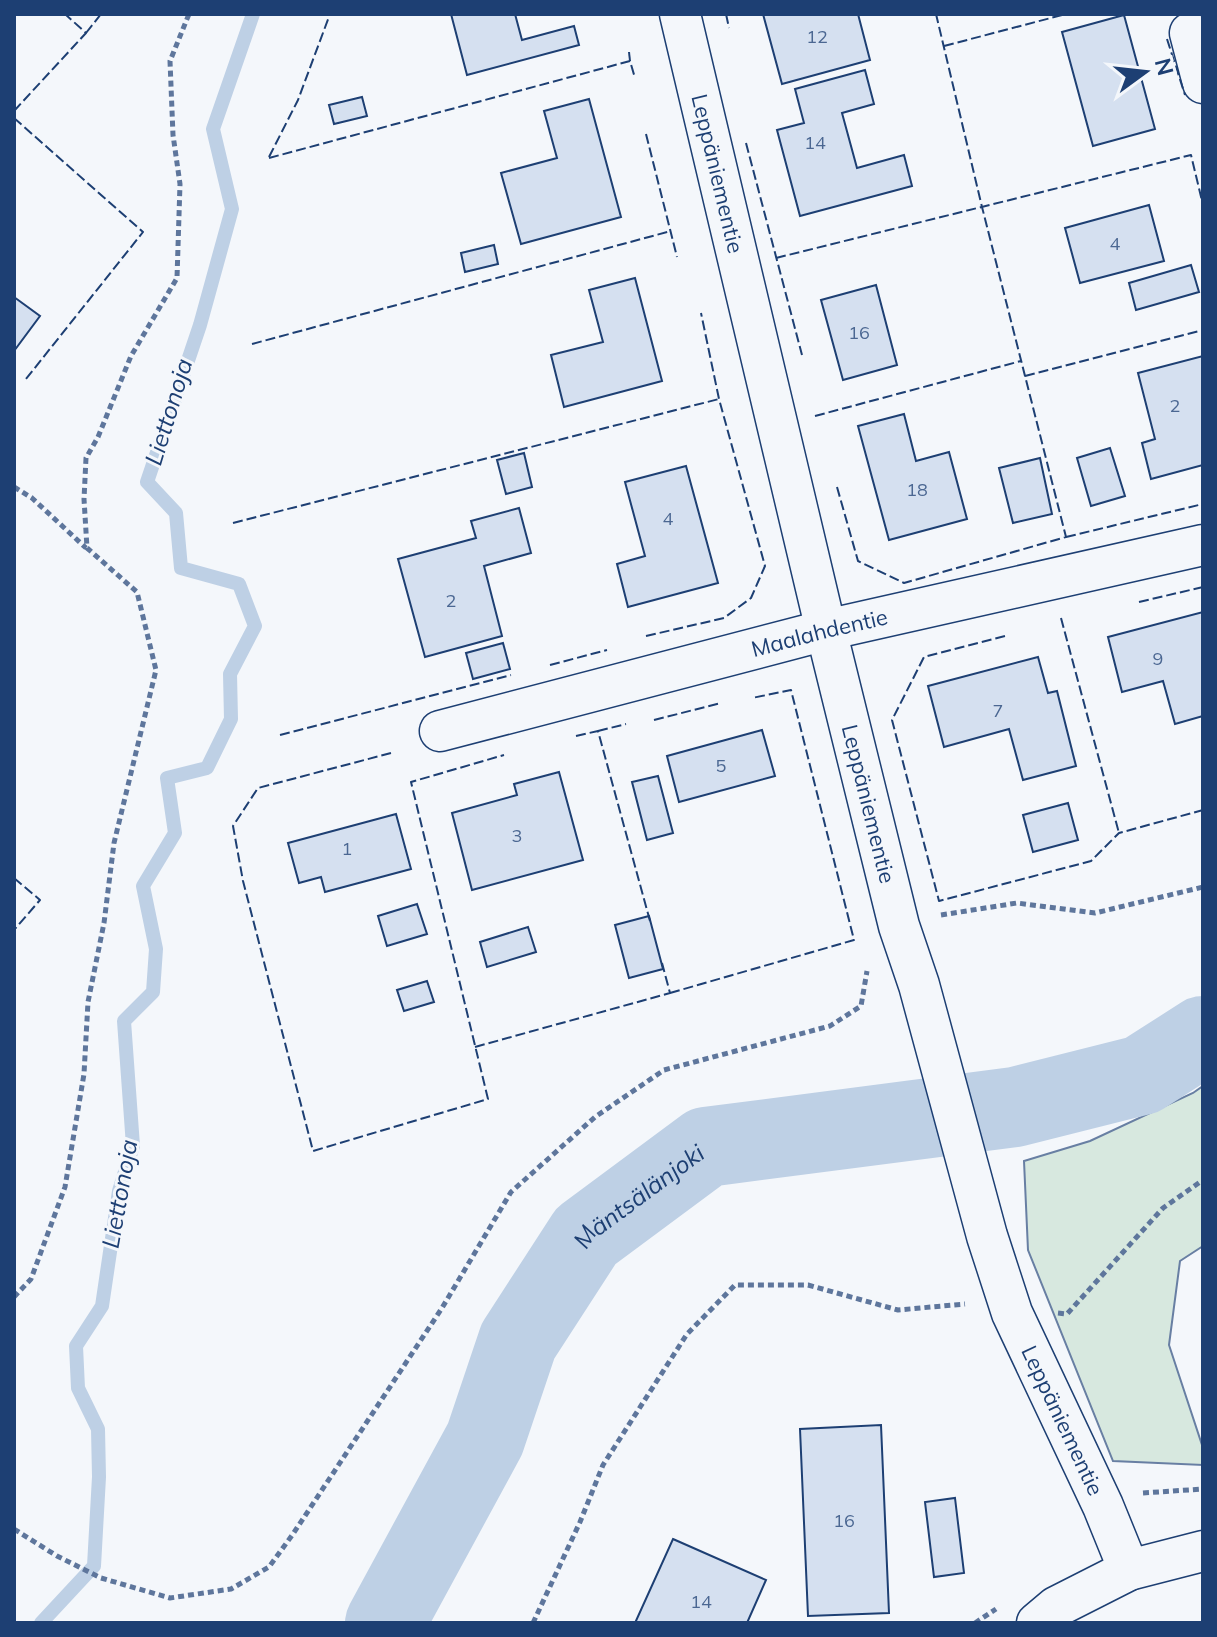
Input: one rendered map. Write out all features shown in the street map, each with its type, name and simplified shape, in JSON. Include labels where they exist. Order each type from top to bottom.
[{"type":"street","name":"Leppäniementie","points":[[680,14],[899,926],[919,985],[987,1236],[1012,1313],[1103,1506],[1129,1570]]},
{"type":"street","points":[[1190,33],[1203,83]]},
{"type":"street","name":"Maalahdentie","points":[[440,731],[826,630],[1203,545]]},
{"type":"street","points":[[1037,1623],[1056,1607],[1129,1570],[1203,1551]]},
{"type":"path","points":[[87,548],[84,499],[86,458],[98,437],[131,356],[177,278],[180,184],[173,135],[170,61],[189,14]]},
{"type":"path","points":[[14,487],[32,498],[137,592],[156,670],[114,843],[104,923],[88,1002],[84,1074],[65,1187],[31,1279],[14,1297]]},
{"type":"path","points":[[14,1529],[57,1556],[101,1578],[170,1598],[231,1589],[269,1567],[293,1534],[442,1308],[511,1192],[595,1117],[664,1070],[830,1026],[861,1006],[873,936],[899,926],[953,912],[1017,903],[1095,913],[1203,887]]},
{"type":"path","points":[[533,1623],[603,1465],[687,1334],[735,1285],[808,1285],[898,1310],[969,1303],[1012,1313],[1067,1314],[1163,1208],[1203,1180]]},
{"type":"shaded area","points":[[1203,1086],[1203,1246],[1180,1261],[1169,1345],[1203,1448],[1203,1465],[1113,1461],[1028,1250],[1024,1161],[1090,1141]]},
{"type":"building","points":[[451,14],[515,14],[522,40],[574,26],[579,45],[467,75]]},
{"type":"building","points":[[763,14],[858,14],[870,60],[782,84]]},
{"type":"building","points":[[1124,15],[1155,129],[1093,146],[1062,32]]},
{"type":"building","points":[[865,70],[874,104],[842,113],[857,168],[904,155],[912,186],[800,216],[777,130],[804,123],[795,89]]},
{"type":"building","points":[[362,97],[367,116],[334,124],[329,105]]},
{"type":"building","points":[[589,99],[621,217],[521,244],[501,173],[557,158],[544,111]]},
{"type":"building","points":[[1149,205],[1164,261],[1080,283],[1065,228]]},
{"type":"building","points":[[494,245],[498,264],[465,272],[461,253]]},
{"type":"building","points":[[1191,265],[1199,292],[1136,310],[1129,283]]},
{"type":"building","points":[[635,278],[662,381],[564,407],[551,355],[603,342],[589,290]]},
{"type":"building","points":[[876,285],[897,365],[843,380],[821,300]]},
{"type":"building","points":[[14,297],[40,316],[14,351]]},
{"type":"building","points":[[1203,356],[1203,465],[1151,479],[1142,443],[1155,439],[1138,373]]},
{"type":"building","points":[[904,414],[916,461],[949,452],[967,519],[889,540],[858,426]]},
{"type":"building","points":[[1110,448],[1125,496],[1091,506],[1077,458]]},
{"type":"building","points":[[524,453],[532,487],[506,494],[497,460]]},
{"type":"building","points":[[1040,458],[1052,514],[1013,523],[999,468]]},
{"type":"building","points":[[686,466],[718,583],[628,607],[617,564],[645,556],[625,482]]},
{"type":"building","points":[[519,508],[531,553],[484,566],[502,636],[425,657],[398,559],[476,538],[471,521]]},
{"type":"building","points":[[1203,612],[1203,716],[1175,724],[1163,681],[1122,692],[1108,637]]},
{"type":"building","points":[[503,643],[510,669],[473,679],[466,653]]},
{"type":"building","points":[[1038,657],[1048,693],[1057,691],[1076,766],[1023,780],[1009,729],[944,747],[928,686]]},
{"type":"building","points":[[762,730],[775,776],[679,802],[667,756]]},
{"type":"building","points":[[559,772],[583,860],[472,890],[452,813],[517,795],[514,784]]},
{"type":"building","points":[[658,776],[673,833],[647,840],[632,782]]},
{"type":"building","points":[[1068,803],[1078,840],[1033,852],[1023,815]]},
{"type":"building","points":[[396,814],[411,869],[325,892],[321,877],[299,883],[288,843]]},
{"type":"building","points":[[417,904],[427,934],[387,946],[378,916]]},
{"type":"building","points":[[649,916],[663,969],[629,978],[615,925]]},
{"type":"building","points":[[528,927],[536,952],[487,967],[480,942]]},
{"type":"building","points":[[427,981],[434,1002],[404,1011],[397,990]]},
{"type":"building","points":[[881,1425],[889,1613],[808,1616],[800,1429]]},
{"type":"building","points":[[955,1498],[964,1573],[934,1577],[925,1502]]},
{"type":"building","points":[[673,1539],[766,1580],[747,1623],[635,1623]]},
{"type":"waterway","name":"Liettonoja","points":[[41,1623],[94,1566],[99,1477],[98,1429],[78,1388],[76,1346],[102,1306],[119,1191],[133,1146],[124,1021],[153,992],[156,949],[143,886],[175,833],[167,778],[207,768],[231,719],[230,674],[255,626],[239,584],[181,568],[176,513],[147,482],[200,325],[232,209],[213,129],[253,14]]},
{"type":"waterway","name":"Mäntsälänjoki","points":[[385,1623],[485,1439],[518,1341],[586,1236],[706,1147],[1015,1107],[1142,1075],[1203,1036]]},
{"type":"fence","points":[[14,111],[86,33],[65,14]]},
{"type":"fence","points":[[86,33],[101,14]]},
{"type":"fence","points":[[269,157],[298,100],[330,14]]},
{"type":"fence","points":[[726,14],[729,28]]},
{"type":"fence","points":[[837,487],[858,561],[904,583],[1066,537],[936,14]]},
{"type":"fence","points":[[944,46],[1066,14]]},
{"type":"fence","points":[[1167,39],[1185,95]]},
{"type":"fence","points":[[629,52],[630,61]]},
{"type":"fence","points":[[269,158],[630,61],[635,78]]},
{"type":"fence","points":[[14,118],[143,232],[26,379]]},
{"type":"fence","points":[[646,134],[677,257]]},
{"type":"fence","points":[[746,143],[802,355]]},
{"type":"fence","points":[[776,258],[1191,155],[1203,205]]},
{"type":"fence","points":[[252,344],[671,231]]},
{"type":"fence","points":[[646,636],[724,618],[751,598],[765,566],[719,399],[701,313]]},
{"type":"fence","points":[[1025,376],[1203,330]]},
{"type":"fence","points":[[815,416],[1021,361]]},
{"type":"fence","points":[[233,523],[719,399]]},
{"type":"fence","points":[[1066,537],[1203,504]]},
{"type":"fence","points":[[1139,602],[1203,587]]},
{"type":"fence","points":[[1061,618],[1119,833]]},
{"type":"fence","points":[[1005,636],[924,657],[892,720],[939,901],[1091,861],[1119,833],[1203,810]]},
{"type":"fence","points":[[550,665],[607,650]]},
{"type":"fence","points":[[280,735],[511,675]]},
{"type":"fence","points":[[670,993],[854,940],[791,690],[752,698]]},
{"type":"fence","points":[[654,720],[721,703]]},
{"type":"fence","points":[[598,731],[626,724]]},
{"type":"fence","points":[[576,736],[598,731],[650,921]]},
{"type":"fence","points":[[391,753],[258,788],[233,826],[243,881],[313,1151],[488,1099],[411,782],[504,755]]},
{"type":"fence","points":[[14,878],[40,900],[14,930]]},
{"type":"fence","points":[[475,1047],[670,993],[662,963]]}]
